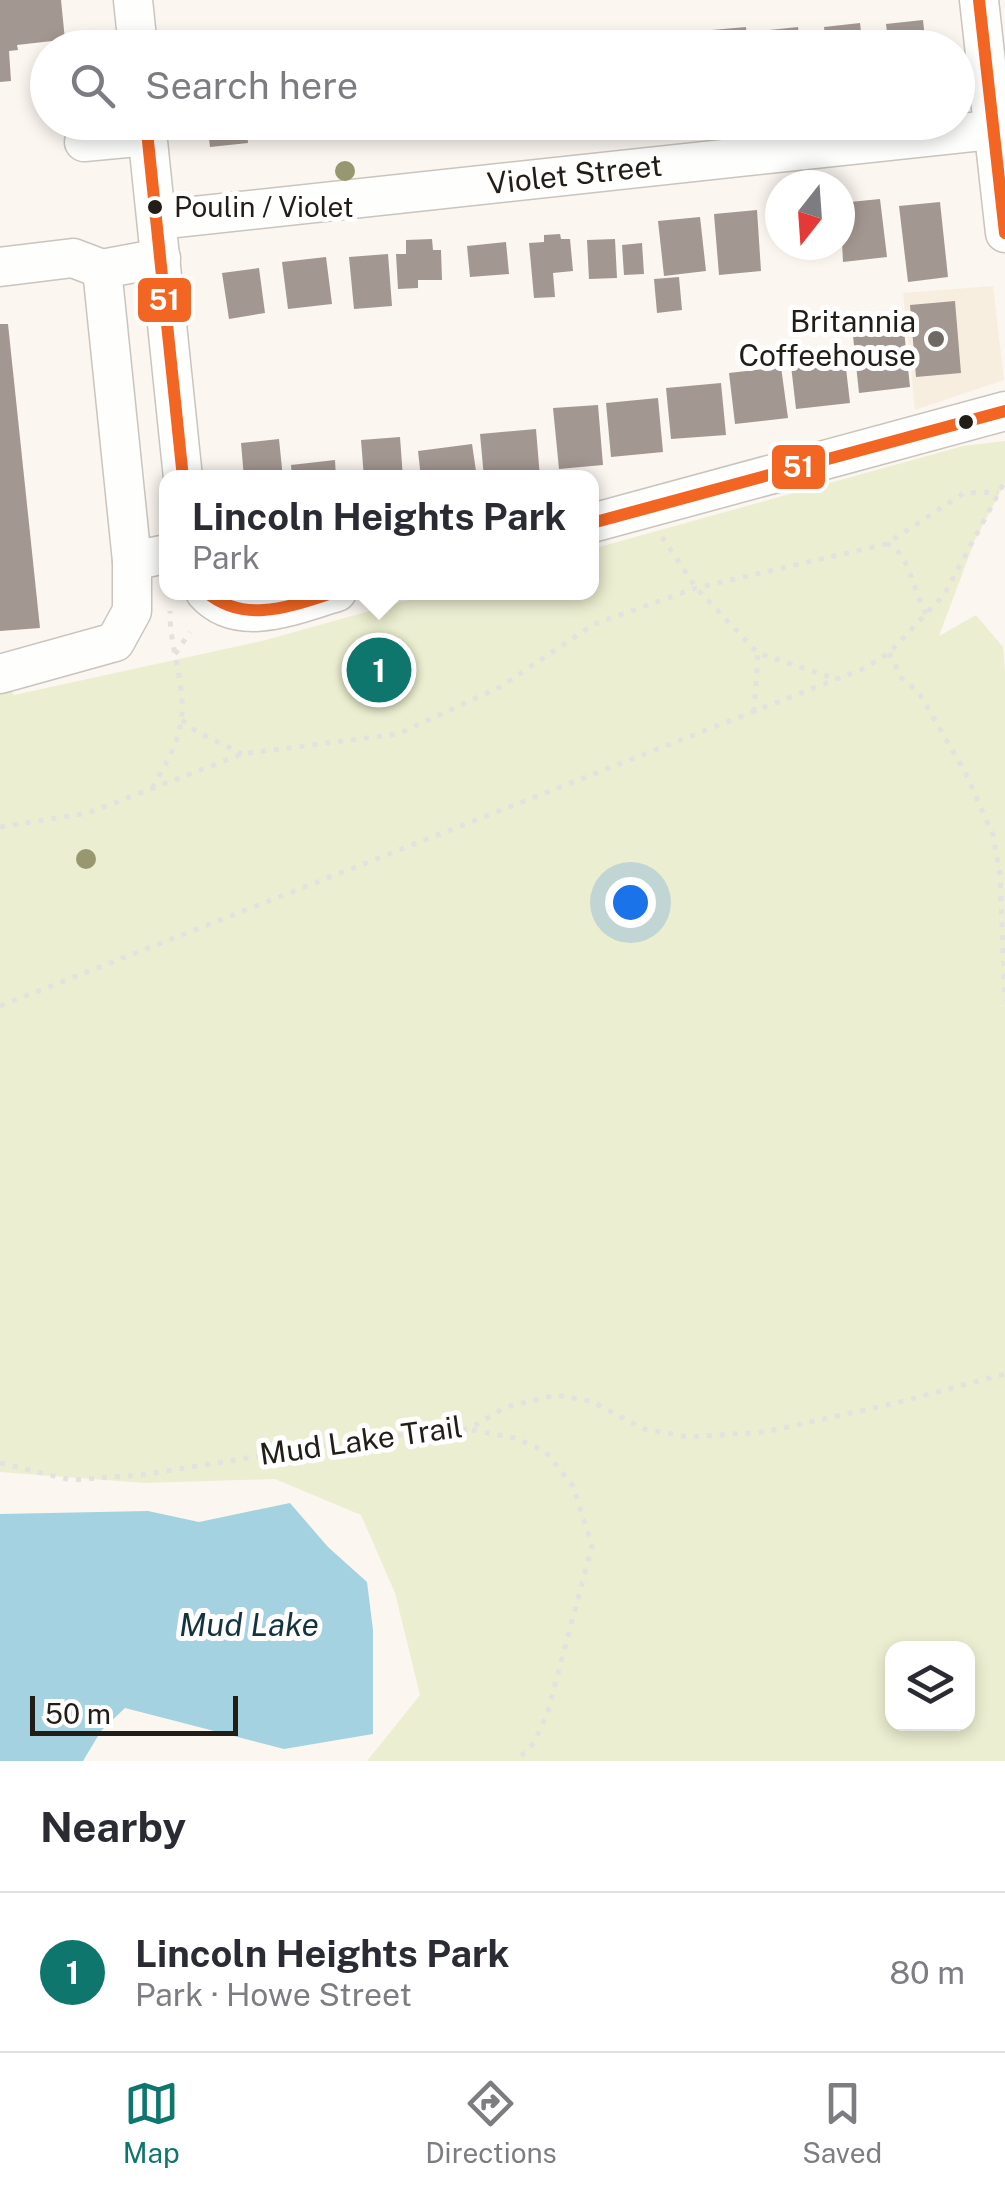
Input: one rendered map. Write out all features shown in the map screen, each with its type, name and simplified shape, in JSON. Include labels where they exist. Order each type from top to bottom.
[{"type":"street","points":[[133,0],[136,30]]},
{"type":"street","points":[[978,0],[1005,233]]},
{"type":"street","name":"Violet Street","points":[[975,132],[991,130]]},
{"type":"street","points":[[84,142],[94,140]]},
{"type":"street","points":[[148,140],[182,470]]},
{"type":"street","name":"Violet Street","points":[[157,220],[898,140]]},
{"type":"street","points":[[0,267],[73,258],[102,269],[160,258]]},
{"type":"street","points":[[0,674],[114,642],[132,611],[150,557],[102,269]]},
{"type":"street","points":[[599,521],[1005,411]]},
{"type":"street","points":[[216,600],[234,610],[258,612],[305,600]]},
{"type":"path","points":[[0,1006],[865,668],[889,653],[927,615],[955,578],[1005,481]]},
{"type":"path","points":[[0,826],[88,812],[242,754],[398,734],[500,686],[594,624],[696,588],[886,544],[964,494],[998,492]]},
{"type":"path","points":[[648,508],[654,525],[696,588],[758,652],[836,680]]},
{"type":"path","points":[[886,544],[903,554],[916,598],[927,615]]},
{"type":"path","points":[[150,790],[172,755],[182,720],[170,610]]},
{"type":"path","points":[[174,654],[190,632]]},
{"type":"path","points":[[754,712],[758,652]]},
{"type":"path","points":[[889,653],[901,677],[919,693],[965,772],[994,835],[1000,875],[1005,1001]]},
{"type":"path","points":[[182,720],[242,754]]},
{"type":"path","name":"Mud Lake Trail","points":[[0,1463],[72,1480],[141,1474],[379,1437],[469,1429],[506,1407],[556,1395],[591,1401],[644,1429],[688,1437],[765,1432],[1005,1374]]},
{"type":"path","points":[[469,1429],[515,1438],[545,1451],[573,1486],[592,1546],[548,1712],[534,1743],[516,1761]]},
{"type":"shaded area","points":[[993,286],[1004,380],[915,410],[903,293]]},
{"type":"green space","points":[[1005,441],[1005,483],[975,540],[939,636],[976,615],[1003,647],[1005,671],[1005,1761],[367,1761],[420,1695],[395,1593],[361,1515],[275,1479],[145,1483],[0,1472],[0,691],[11,690],[14,695],[262,641],[409,600],[599,600],[599,547],[963,446]]},
{"type":"water","name":"Mud Lake","points":[[290,1503],[328,1547],[367,1582],[373,1630],[373,1734],[284,1749],[125,1708],[101,1731],[83,1761],[0,1761],[0,1514],[148,1511],[199,1522]]},
{"type":"building","points":[[0,0],[61,0],[64,30],[30,30],[30,44],[9,51],[11,81],[0,82]]},
{"type":"building","points":[[923,20],[924,30],[887,30],[886,24]]},
{"type":"building","points":[[860,23],[861,30],[824,30]]},
{"type":"building","points":[[209,140],[248,140],[248,143],[210,147]]},
{"type":"building","points":[[880,199],[887,257],[843,262],[855,260],[855,202]]},
{"type":"building","points":[[940,202],[948,277],[908,282],[899,206]]},
{"type":"building","points":[[757,210],[761,271],[719,275],[714,214]]},
{"type":"building","points":[[700,217],[706,271],[664,276],[658,221]]},
{"type":"building","points":[[560,234],[561,239],[570,239],[573,271],[553,273],[555,297],[534,298],[529,243],[544,242],[544,235]]},
{"type":"building","points":[[432,239],[433,250],[441,250],[442,280],[418,280],[418,288],[398,289],[396,254],[406,254],[406,240]]},
{"type":"building","points":[[615,239],[617,278],[589,279],[587,240]]},
{"type":"building","points":[[506,242],[509,274],[470,277],[467,246]]},
{"type":"building","points":[[642,243],[644,274],[624,275],[622,245]]},
{"type":"building","points":[[388,254],[392,306],[354,309],[349,257]]},
{"type":"building","points":[[326,257],[332,304],[288,309],[282,262]]},
{"type":"building","points":[[259,268],[265,313],[229,319],[222,273]]},
{"type":"building","points":[[679,277],[682,310],[657,313],[654,279]]},
{"type":"building","points":[[955,301],[961,373],[916,377],[910,305]]},
{"type":"building","points":[[0,324],[8,324],[40,628],[0,631]]},
{"type":"building","points":[[904,330],[910,387],[859,393],[853,336]]},
{"type":"building","points":[[844,351],[850,403],[796,409],[790,357]]},
{"type":"building","points":[[781,367],[788,418],[735,424],[729,373]]},
{"type":"building","points":[[721,383],[726,435],[671,439],[666,388]]},
{"type":"building","points":[[658,398],[663,452],[611,457],[606,403]]},
{"type":"building","points":[[598,405],[603,465],[559,469],[553,408]]},
{"type":"building","points":[[536,429],[539,470],[483,470],[480,434]]},
{"type":"building","points":[[400,437],[402,470],[363,470],[361,440]]},
{"type":"building","points":[[279,439],[282,470],[243,470],[241,443]]},
{"type":"building","points":[[472,444],[476,470],[420,470],[418,451]]},
{"type":"building","points":[[335,460],[336,470],[291,470],[291,465]]},
{"type":"transit line","name":"51","points":[[979,0],[1005,233]]},
{"type":"transit line","name":"51","points":[[148,140],[182,470]]},
{"type":"transit line","name":"51","points":[[599,521],[1005,411]]},
{"type":"transit line","name":"51","points":[[218,600],[252,610],[308,600]]},
{"type":"place","name":"Poulin / Violet","points":[[155,207]]},
{"type":"place","name":"Britannia Coffeehouse","points":[[936,339]]},
{"type":"place","name":"Lincoln Heights Park","points":[[379,670]]}]
